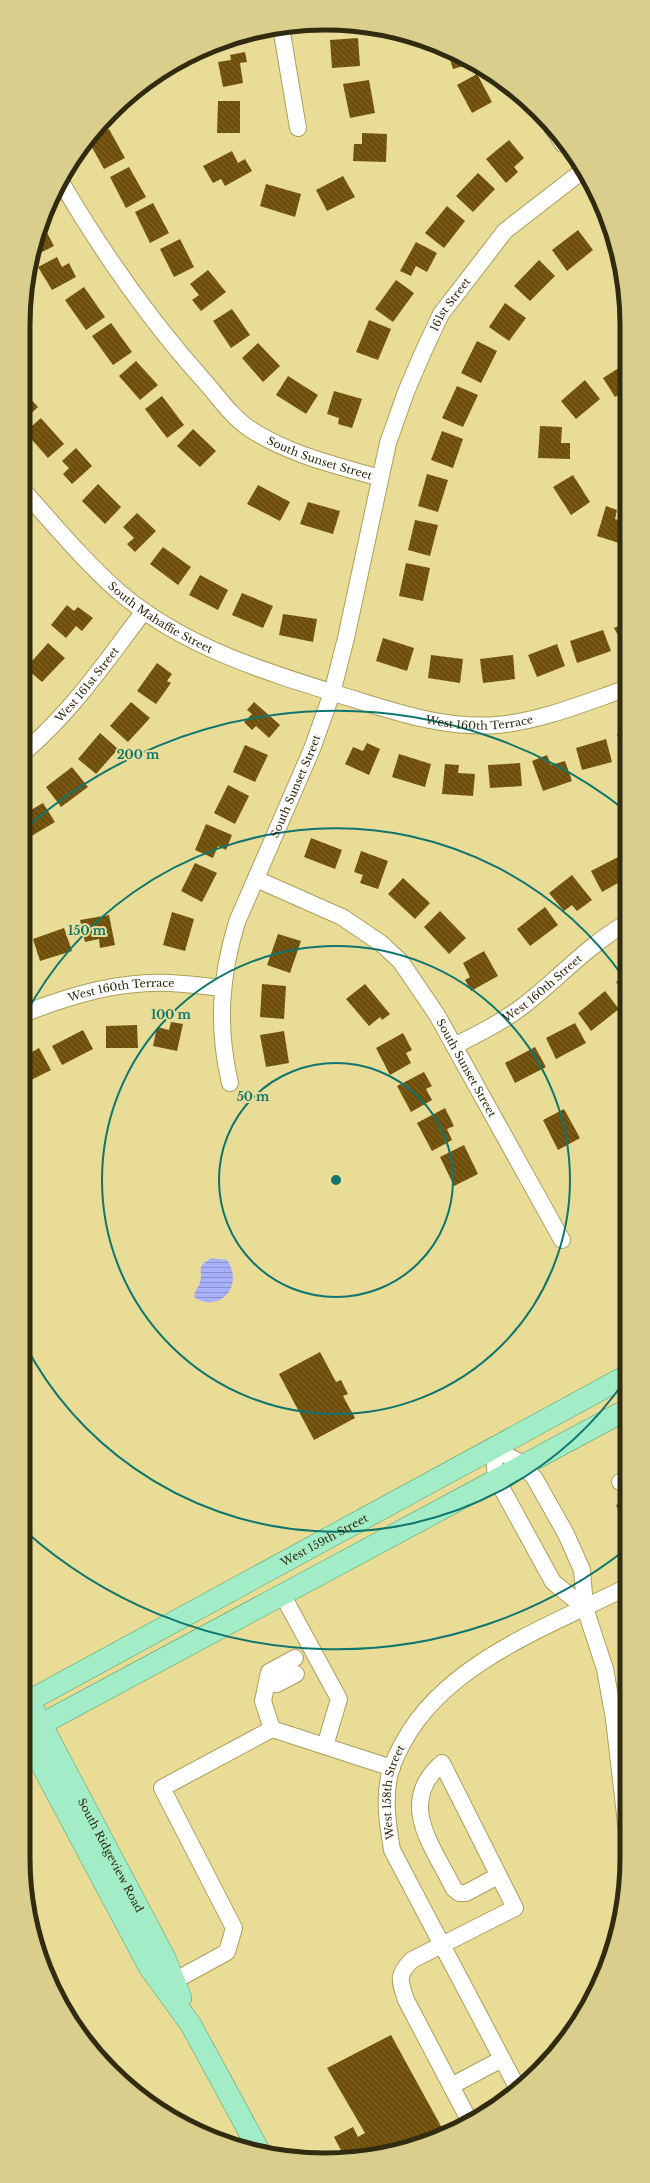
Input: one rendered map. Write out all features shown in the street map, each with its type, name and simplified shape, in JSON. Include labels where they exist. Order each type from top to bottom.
[{"type":"main road","name":"West 159th Street","points":[[30,1695],[620,1379]]},
{"type":"main road","points":[[30,1729],[496,1478],[620,1413]]},
{"type":"main road","name":"South Ridgeview Road","points":[[30,1733],[165,1958],[191,2025],[256,2145]]},
{"type":"main road","name":"South Ridgeview Road","points":[[30,1734],[149,1967],[191,2025]]},
{"type":"street","points":[[281,34],[298,128]]},
{"type":"street","name":"161st Street","points":[[380,478],[388,443],[406,392],[441,314],[504,231],[578,174]]},
{"type":"street","name":"South Sunset Street","points":[[64,187],[89,229],[132,294],[202,379],[248,428],[281,446],[311,459],[380,478],[346,638],[332,693],[312,749],[237,922],[228,951],[222,988],[221,1033],[230,1083]]},
{"type":"street","name":"South Mahaffie Street","points":[[30,498],[87,561],[120,592],[144,611],[175,632],[215,653],[257,669],[332,693]]},
{"type":"street","name":"West 161st Street","points":[[30,746],[58,720],[88,686],[144,611]]},
{"type":"street","name":"West 160th Terrace","points":[[332,693],[436,722],[475,726],[518,722],[555,713],[620,691]]},
{"type":"street","name":"South Sunset Street","points":[[256,879],[342,917],[382,944],[401,962],[418,984],[454,1046],[562,1240]]},
{"type":"street","name":"West 160th Street","points":[[454,1046],[507,1017],[550,984],[596,943],[620,928]]},
{"type":"street","name":"West 160th Terrace","points":[[30,1011],[81,993],[110,987],[170,983],[222,988]]},
{"type":"street","points":[[493,1448],[523,1464],[535,1479],[566,1534],[582,1570],[585,1608],[605,1669],[614,1719],[620,1771]]},
{"type":"street","points":[[493,1448],[496,1478],[553,1582],[585,1608]]},
{"type":"street","name":"West 158th Street","points":[[515,2084],[440,1945],[392,1850],[387,1824],[387,1798],[392,1768],[410,1730],[450,1686],[480,1663],[513,1643],[620,1590]]},
{"type":"street","points":[[282,1594],[304,1662],[339,1699],[325,1746]]},
{"type":"street","points":[[272,1729],[263,1701],[268,1683],[277,1684],[304,1662]]},
{"type":"street","points":[[174,1981],[227,1952],[234,1928],[162,1788],[272,1729],[392,1768]]},
{"type":"street","points":[[467,2116],[406,2000],[399,1980],[403,1969],[412,1960],[515,1908],[442,1764],[430,1773],[424,1784],[419,1812],[422,1824],[454,1889],[458,1893],[466,1893],[498,1876]]},
{"type":"street","points":[[451,2086],[502,2059]]},
{"type":"water","points":[[211,1258],[227,1260],[232,1270],[233,1279],[231,1288],[227,1295],[220,1300],[212,1302],[203,1301],[194,1297],[200,1282],[201,1267]]},
{"type":"building","points":[[358,38],[360,66],[332,68],[330,40]]},
{"type":"building","points":[[245,52],[247,62],[240,63],[243,83],[223,87],[218,62],[231,60],[230,55]]},
{"type":"building","points":[[449,57],[465,66],[453,69]]},
{"type":"building","points":[[477,74],[492,102],[472,113],[457,85]]},
{"type":"building","points":[[369,80],[375,113],[350,118],[343,84]]},
{"type":"building","points":[[218,101],[240,101],[240,133],[217,133]]},
{"type":"building","points":[[109,129],[125,158],[104,169],[91,145],[100,134]]},
{"type":"building","points":[[362,133],[387,134],[386,162],[353,161],[354,144],[362,144]]},
{"type":"building","points":[[509,140],[524,158],[514,167],[518,172],[506,183],[486,159]]},
{"type":"building","points":[[232,151],[238,163],[245,159],[252,171],[225,186],[221,179],[213,183],[203,166]]},
{"type":"building","points":[[129,167],[146,197],[126,208],[110,177]]},
{"type":"building","points":[[478,173],[495,189],[473,212],[456,196]]},
{"type":"building","points":[[343,176],[355,197],[327,211],[316,190]]},
{"type":"building","points":[[266,184],[301,194],[295,217],[260,206]]},
{"type":"building","points":[[153,203],[169,233],[150,243],[135,212]]},
{"type":"building","points":[[447,206],[465,221],[444,248],[425,233]]},
{"type":"building","points":[[46,230],[54,246],[39,254]]},
{"type":"building","points":[[578,230],[593,250],[567,271],[552,250]]},
{"type":"building","points":[[180,239],[194,267],[174,277],[160,249]]},
{"type":"building","points":[[416,242],[437,253],[427,272],[416,266],[411,276],[400,271]]},
{"type":"building","points":[[57,257],[62,267],[69,263],[76,277],[52,290],[38,267]]},
{"type":"building","points":[[539,260],[555,276],[530,301],[514,286]]},
{"type":"building","points":[[208,270],[226,292],[201,311],[192,300],[199,295],[190,284]]},
{"type":"building","points":[[396,280],[414,293],[393,322],[375,309]]},
{"type":"building","points":[[84,287],[105,317],[86,330],[65,300]]},
{"type":"building","points":[[505,303],[526,318],[509,341],[489,327]]},
{"type":"building","points":[[232,309],[250,335],[231,348],[213,321]]},
{"type":"building","points":[[369,320],[391,329],[378,360],[356,352]]},
{"type":"building","points":[[111,323],[132,352],[113,365],[92,336]]},
{"type":"building","points":[[477,341],[497,351],[481,383],[461,373]]},
{"type":"building","points":[[258,343],[280,366],[263,382],[242,358]]},
{"type":"building","points":[[136,361],[158,385],[140,400],[119,376]]},
{"type":"building","points":[[620,367],[620,394],[615,397],[603,378]]},
{"type":"building","points":[[288,376],[318,395],[306,414],[276,395]]},
{"type":"building","points":[[585,380],[600,399],[576,419],[561,401]]},
{"type":"building","points":[[457,386],[478,395],[463,427],[442,418]]},
{"type":"building","points":[[334,391],[362,399],[352,428],[338,424],[339,418],[327,414]]},
{"type":"building","points":[[162,396],[184,425],[167,438],[145,409]]},
{"type":"building","points":[[30,398],[38,407],[30,414]]},
{"type":"building","points":[[41,418],[64,444],[48,458],[30,438],[30,428]]},
{"type":"building","points":[[540,426],[562,427],[561,443],[570,443],[570,459],[538,458]]},
{"type":"building","points":[[193,429],[216,451],[200,467],[177,446]]},
{"type":"building","points":[[442,431],[463,439],[453,468],[431,460]]},
{"type":"building","points":[[76,448],[92,466],[72,484],[63,474],[69,468],[62,461]]},
{"type":"building","points":[[427,474],[448,480],[438,512],[418,506]]},
{"type":"building","points":[[573,475],[590,502],[571,515],[553,487]]},
{"type":"building","points":[[98,484],[121,507],[105,524],[82,501]]},
{"type":"building","points":[[258,485],[290,502],[280,521],[247,504]]},
{"type":"building","points":[[308,502],[340,511],[333,534],[300,524]]},
{"type":"building","points":[[606,506],[617,510],[615,519],[620,520],[620,543],[597,536]]},
{"type":"building","points":[[137,513],[156,531],[135,552],[127,544],[134,538],[123,527]]},
{"type":"building","points":[[415,520],[438,525],[430,556],[408,550]]},
{"type":"building","points":[[163,547],[191,567],[178,585],[150,564]]},
{"type":"building","points":[[406,563],[430,568],[423,601],[399,596]]},
{"type":"building","points":[[200,575],[228,590],[218,610],[189,595]]},
{"type":"building","points":[[242,593],[273,606],[263,628],[232,615]]},
{"type":"building","points":[[67,605],[74,611],[78,607],[93,618],[82,631],[76,626],[66,638],[51,625]]},
{"type":"building","points":[[283,614],[317,619],[313,642],[279,635]]},
{"type":"building","points":[[620,625],[620,639],[614,628]]},
{"type":"building","points":[[603,630],[611,651],[577,663],[570,641]]},
{"type":"building","points":[[383,638],[414,648],[407,671],[376,661]]},
{"type":"building","points":[[48,643],[65,658],[42,682],[30,672],[30,663]]},
{"type":"building","points":[[557,644],[565,666],[537,677],[528,655]]},
{"type":"building","points":[[431,655],[463,659],[460,683],[428,678]]},
{"type":"building","points":[[513,655],[515,679],[483,683],[480,659]]},
{"type":"building","points":[[157,663],[172,674],[167,681],[171,683],[156,704],[137,691]]},
{"type":"building","points":[[131,702],[150,718],[128,742],[110,726]]},
{"type":"building","points":[[254,702],[280,725],[269,738],[256,726],[252,730],[244,722],[252,714],[247,710]]},
{"type":"building","points":[[100,733],[118,749],[96,774],[78,759]]},
{"type":"building","points":[[620,733],[620,746],[617,734]]},
{"type":"building","points":[[606,739],[612,762],[582,770],[576,748]]},
{"type":"building","points":[[367,743],[380,749],[369,775],[345,764],[353,747],[363,751]]},
{"type":"building","points":[[245,745],[268,755],[255,782],[233,772]]},
{"type":"building","points":[[399,754],[431,764],[425,787],[392,777]]},
{"type":"building","points":[[547,755],[551,765],[565,761],[572,781],[543,791],[532,761]]},
{"type":"building","points":[[520,763],[522,786],[490,788],[488,765]]},
{"type":"building","points":[[445,764],[459,765],[458,773],[475,774],[473,796],[442,794]]},
{"type":"building","points":[[72,767],[88,787],[61,807],[46,787]]},
{"type":"building","points":[[228,785],[249,796],[235,824],[214,813]]},
{"type":"building","points":[[43,803],[55,822],[30,837],[30,808],[31,810]]},
{"type":"building","points":[[206,824],[232,835],[226,850],[218,846],[213,858],[195,850]]},
{"type":"building","points":[[311,838],[342,850],[335,869],[304,857]]},
{"type":"building","points":[[361,851],[388,861],[378,889],[360,883],[363,875],[354,872]]},
{"type":"building","points":[[620,856],[620,882],[602,892],[591,871]]},
{"type":"building","points":[[195,863],[217,873],[202,902],[181,891]]},
{"type":"building","points":[[572,875],[592,900],[577,911],[572,905],[564,911],[549,893]]},
{"type":"building","points":[[403,878],[430,903],[415,919],[388,894]]},
{"type":"building","points":[[545,907],[558,925],[530,946],[517,929]]},
{"type":"building","points":[[440,911],[466,938],[449,954],[424,927]]},
{"type":"building","points":[[172,912],[194,919],[185,951],[163,945]]},
{"type":"building","points":[[109,915],[115,945],[100,948],[99,939],[85,942],[80,920]]},
{"type":"building","points":[[64,928],[72,951],[40,961],[33,939]]},
{"type":"building","points":[[278,934],[301,941],[290,973],[267,965]]},
{"type":"building","points":[[484,951],[498,976],[471,991],[465,980],[470,977],[463,963]]},
{"type":"building","points":[[620,980],[620,988],[616,982]]},
{"type":"building","points":[[262,984],[286,986],[284,1019],[260,1017]]},
{"type":"building","points":[[365,984],[390,1014],[382,1020],[380,1017],[369,1026],[346,999]]},
{"type":"building","points":[[605,991],[619,1009],[591,1031],[578,1013]]},
{"type":"building","points":[[171,1022],[183,1024],[177,1051],[153,1046],[157,1027],[169,1030]]},
{"type":"building","points":[[575,1023],[586,1043],[556,1059],[546,1038]]},
{"type":"building","points":[[137,1025],[138,1048],[106,1048],[106,1026]]},
{"type":"building","points":[[83,1030],[93,1049],[62,1065],[52,1046]]},
{"type":"building","points":[[284,1031],[289,1063],[266,1067],[260,1035]]},
{"type":"building","points":[[403,1033],[412,1050],[406,1053],[411,1063],[390,1075],[376,1048]]},
{"type":"building","points":[[535,1047],[546,1067],[515,1083],[505,1063]]},
{"type":"building","points":[[39,1048],[51,1070],[30,1080],[30,1053]]},
{"type":"building","points":[[424,1072],[432,1086],[426,1089],[432,1100],[411,1112],[397,1086]]},
{"type":"building","points":[[445,1108],[454,1126],[447,1129],[452,1140],[432,1151],[417,1123]]},
{"type":"building","points":[[564,1109],[580,1138],[558,1150],[543,1120]]},
{"type":"building","points":[[464,1145],[478,1174],[454,1186],[440,1157]]},
{"type":"building","points":[[320,1352],[336,1382],[341,1380],[348,1394],[343,1396],[355,1418],[314,1440],[279,1374]]},
{"type":"building","points":[[620,1503],[620,1513],[616,1505]]},
{"type":"building","points":[[391,2035],[442,2128],[434,2132],[401,2143],[364,2150],[342,2152],[334,2137],[353,2127],[358,2137],[365,2133],[327,2068]]}]
